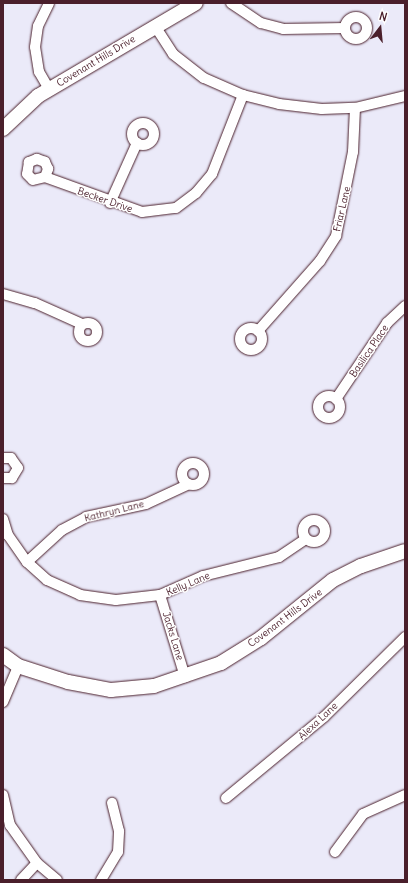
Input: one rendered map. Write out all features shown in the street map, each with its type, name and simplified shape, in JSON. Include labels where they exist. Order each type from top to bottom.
[{"type":"street","points":[[49,3],[38,26],[35,47],[39,72],[49,89]]},
{"type":"street","name":"Covenant Hills Drive","points":[[3,129],[10,119],[49,89],[196,3]]},
{"type":"street","points":[[231,3],[261,23],[283,29],[345,28]]},
{"type":"street","points":[[155,26],[179,58],[204,78],[243,95],[279,104],[355,108],[405,96]]},
{"type":"street","name":"Becker Drive","points":[[45,178],[142,212],[176,208],[196,193],[212,174],[243,95]]},
{"type":"street","name":"Friar Lane","points":[[258,331],[336,236],[353,152],[355,108]]},
{"type":"street","points":[[110,202],[137,143]]},
{"type":"street","points":[[3,294],[35,302],[82,324]]},
{"type":"street","name":"Basilica Place","points":[[336,399],[387,323],[405,306]]},
{"type":"street","points":[[3,458],[15,460],[18,468],[15,476],[3,479]]},
{"type":"street","name":"Kathryn Lane","points":[[27,562],[62,530],[86,517],[146,504],[189,484]]},
{"type":"street","name":"Kelly Lane","points":[[3,519],[8,535],[27,562],[48,580],[80,595],[116,600],[160,595],[203,576],[279,557],[306,539]]},
{"type":"street","name":"Covenant Hills Drive","points":[[3,655],[18,666],[68,682],[111,690],[154,686],[185,677],[221,663],[261,638],[333,580],[361,566],[405,551]]},
{"type":"street","name":"Jacks Lane","points":[[160,595],[185,677]]},
{"type":"street","name":"Alexa Lane","points":[[226,798],[324,717],[405,637]]},
{"type":"street","points":[[3,702],[18,666]]},
{"type":"street","points":[[3,795],[10,825],[36,863],[57,880]]},
{"type":"street","points":[[335,852],[363,814],[405,795]]},
{"type":"street","points":[[101,880],[118,852],[120,831],[112,803]]},
{"type":"street","points":[[21,880],[36,863]]}]
